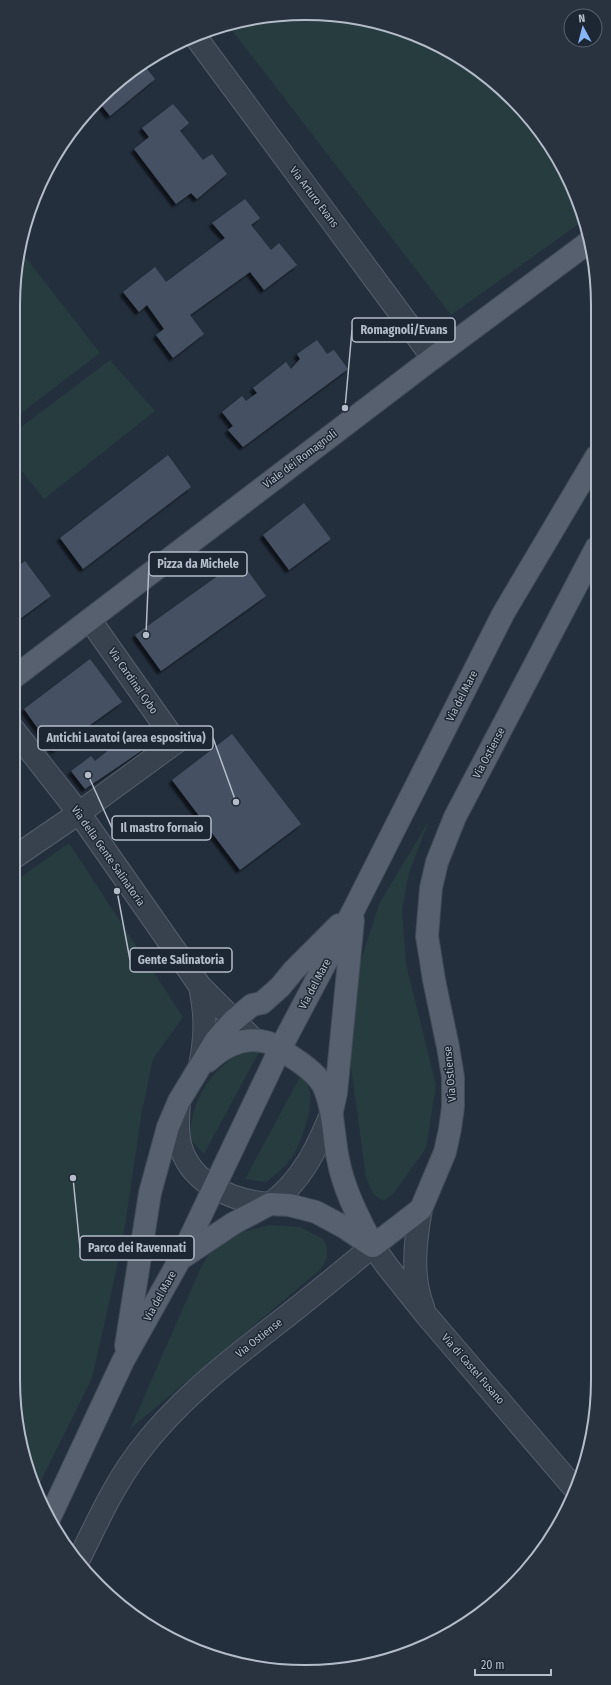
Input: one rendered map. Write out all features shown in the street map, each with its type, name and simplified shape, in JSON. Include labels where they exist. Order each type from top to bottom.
[{"type":"main road","name":"Viale dei Romagnoli","points":[[20,673],[433,358],[585,245]]},
{"type":"main road","name":"Via del Mare","points":[[52,1512],[123,1361],[180,1259],[280,1049],[354,909],[503,614],[591,465]]},
{"type":"main road","name":"Via Ostiense","points":[[373,1246],[421,1209],[445,1152],[450,1129],[453,1108],[452,1077],[448,1047],[434,980],[427,936],[431,888],[436,868],[445,840],[455,817],[591,558]]},
{"type":"main road","points":[[123,1361],[150,1193],[168,1127],[179,1101],[216,1040],[233,1021],[252,1005],[262,1003],[280,987],[294,970],[354,909]]},
{"type":"main road","points":[[332,1112],[336,1093],[354,909]]},
{"type":"main road","points":[[199,1068],[228,1046],[254,1040],[267,1042],[280,1049],[299,1061],[316,1076],[322,1084],[332,1112],[338,1158],[345,1188],[373,1246]]},
{"type":"main road","points":[[180,1259],[234,1223],[270,1204],[289,1205],[316,1212],[340,1224],[373,1246]]},
{"type":"street","name":"Via Arturo Evans","points":[[199,41],[433,358]]},
{"type":"street","name":"Via Cardinal Cybo","points":[[79,813],[176,742],[90,620]]},
{"type":"street","name":"Via della Gente Salinatoria","points":[[20,738],[79,813],[200,986],[233,1021],[254,1040]]},
{"type":"street","points":[[20,853],[79,813]]},
{"type":"street","name":"Via della Gente Salinatoria","points":[[199,1068],[203,1052],[205,1025],[205,1013],[200,986]]},
{"type":"street","points":[[179,1101],[178,1128],[181,1150],[187,1163],[193,1170],[213,1188],[230,1196],[245,1201],[270,1204],[295,1181],[321,1140],[332,1112]]},
{"type":"street","points":[[421,1209],[416,1249],[416,1275],[419,1296],[427,1316]]},
{"type":"street","name":"Via di Castel Fusano","points":[[373,1246],[427,1316],[571,1484]]},
{"type":"street","name":"Via Ostiense","points":[[81,1555],[125,1472],[138,1453],[170,1414],[229,1362],[373,1246]]},
{"type":"green space","points":[[306,20],[343,22],[361,25],[397,35],[432,49],[464,68],[494,91],[520,117],[532,132],[543,147],[562,179],[579,224],[451,315],[232,30],[268,22]]},
{"type":"green space","points":[[24,255],[100,353],[20,414],[20,306]]},
{"type":"green space","points":[[110,360],[155,411],[44,499],[20,469],[20,428]]},
{"type":"green space","points":[[429,821],[409,872],[402,910],[406,964],[436,1085],[426,1148],[394,1193],[383,1201],[373,1194],[366,1177],[349,1053],[356,975],[380,902]]},
{"type":"green space","points":[[69,843],[183,1017],[153,1059],[142,1111],[122,1245],[92,1378],[40,1483],[25,1435],[22,1417],[20,1380],[20,1003],[22,1002],[20,998],[20,878]]},
{"type":"green space","points":[[246,1050],[259,1052],[204,1154],[189,1138],[194,1110],[199,1097],[205,1086],[222,1066]]},
{"type":"green space","points":[[300,1077],[308,1086],[310,1103],[306,1125],[298,1146],[284,1167],[266,1182],[245,1179]]},
{"type":"green space","points":[[269,1225],[300,1227],[323,1239],[327,1247],[327,1258],[321,1269],[130,1429],[201,1267],[215,1244],[242,1232]]},
{"type":"building","points":[[146,68],[155,79],[110,116],[102,106],[117,91]]},
{"type":"building","points":[[173,104],[189,123],[180,131],[203,160],[212,154],[227,174],[197,199],[191,193],[176,204],[134,149],[149,137],[142,128]]},
{"type":"building","points":[[245,199],[260,218],[251,225],[271,250],[279,243],[297,265],[264,290],[250,272],[190,315],[204,334],[173,358],[156,335],[164,329],[147,305],[139,312],[123,292],[155,267],[166,282],[225,238],[212,223]]},
{"type":"building","points":[[317,340],[327,354],[334,350],[348,369],[243,447],[228,430],[233,426],[222,412],[242,396],[246,401],[257,393],[253,388],[286,362],[291,369],[300,359],[297,354]]},
{"type":"building","points":[[168,455],[191,487],[83,569],[60,538]]},
{"type":"building","points":[[304,503],[331,539],[289,570],[263,535]]},
{"type":"building","points":[[240,560],[266,596],[161,671],[135,635]]},
{"type":"building","points":[[25,561],[51,596],[20,619],[20,565]]},
{"type":"building","points":[[90,659],[122,702],[54,751],[24,709]]},
{"type":"building","points":[[137,727],[150,745],[85,789],[71,771],[91,756],[95,761]]},
{"type":"building","points":[[232,734],[301,824],[240,870],[172,780]]},
{"type":"place","name":"Romagnoli/Evans","points":[[345,408]]},
{"type":"place","name":"Pizza da Michele","points":[[146,635]]},
{"type":"place","name":"Il mastro fornaio","points":[[88,775]]},
{"type":"place","name":"Antichi Lavatoi (area espositiva)","points":[[236,802]]},
{"type":"place","name":"Gente Salinatoria","points":[[117,891]]},
{"type":"place","name":"Parco dei Ravennati","points":[[73,1178]]}]
